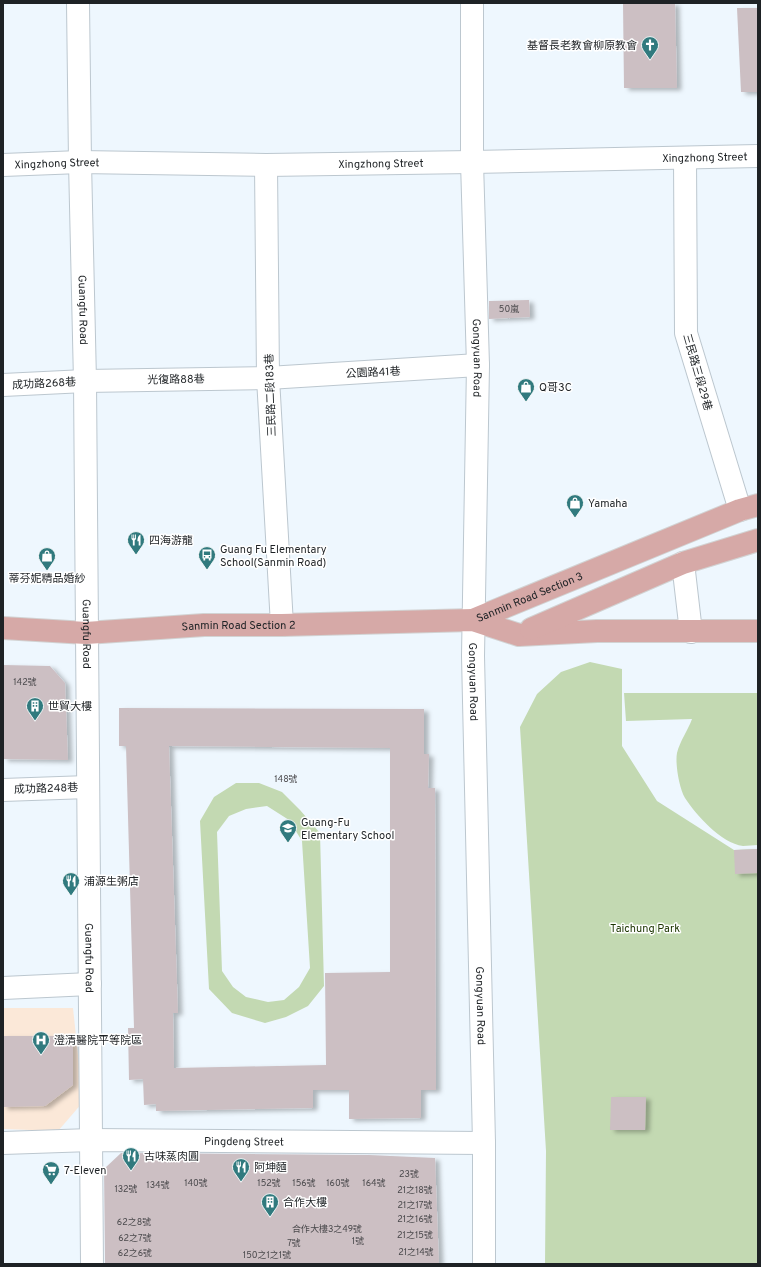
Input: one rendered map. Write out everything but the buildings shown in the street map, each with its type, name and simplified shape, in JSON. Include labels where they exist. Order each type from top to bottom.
[{"type":"main road","name":"Sanmin Road Section 3","points":[[474,620],[749,508]]},
{"type":"main road","points":[[519,635],[683,564],[758,540]]},
{"type":"main road","name":"Sanmin Road Section 3","points":[[474,620],[519,635]]},
{"type":"main road","name":"Sanmin Road Section 2","points":[[3,628],[86,633],[204,625],[282,625],[474,620]]},
{"type":"main road","points":[[519,635],[597,631],[758,631]]},
{"type":"street","name":"Guangfu Road","points":[[78,3],[85,381],[92,1264]]},
{"type":"street","name":"Gongyuan Road","points":[[472,3],[472,162],[478,365],[473,656],[484,1142],[484,1264]]},
{"type":"street","name":"Xingzhong Street","points":[[3,165],[80,162],[266,165],[758,156]]},
{"type":"street","name":"三民路三段29巷","points":[[685,158],[686,333],[749,508]]},
{"type":"street","name":"三民路二段183巷","points":[[266,165],[268,378],[282,625]]},
{"type":"street","name":"公園路41巷","points":[[268,378],[478,365]]},
{"type":"street","name":"光復路88巷","points":[[85,381],[268,378]]},
{"type":"street","name":"成功路268巷","points":[[3,385],[85,381]]},
{"type":"street","points":[[683,564],[691,632]]},
{"type":"street","name":"成功路248巷","points":[[3,790],[88,787]]},
{"type":"street","points":[[3,988],[90,984]]},
{"type":"street","name":"Pingdeng Street","points":[[3,1143],[91,1140],[484,1142]]},
{"type":"shaded area","name":"澄清醫院平等院區","points":[[3,1008],[73,1008],[83,1102],[58,1131],[3,1129]]},
{"type":"green space","name":"Taichung Park","points":[[590,662],[622,669],[622,746],[657,801],[734,850],[758,849],[758,1264],[545,1264],[546,1151],[520,727],[537,694],[561,672]]},
{"type":"green space","points":[[624,693],[758,693],[758,845],[743,846],[726,840],[702,820],[685,798],[679,782],[677,753],[692,719],[626,721]]},
{"type":"green space","points":[[236,783],[259,783],[282,792],[320,833],[324,986],[308,1006],[286,1017],[265,1023],[232,1013],[209,989],[200,821],[214,797]],"holes":[[[267,806],[289,820],[302,841],[310,968],[299,987],[284,1000],[268,1002],[246,997],[233,987],[222,971],[217,832],[229,816],[246,809]]]},
{"type":"place","name":"基督長老教會柳原教會","points":[[650,60]]},
{"type":"place","name":"Q哥3C","points":[[526,402]]},
{"type":"place","name":"Yamaha","points":[[575,518]]},
{"type":"place","name":"四海游龍","points":[[136,555]]},
{"type":"place","name":"Guang Fu Elementary School(Sanmin Road)","points":[[207,570]]},
{"type":"place","name":"蒂芬妮精品婚紗","points":[[47,571]]},
{"type":"place","name":"世貿大樓","points":[[35,721]]},
{"type":"place","name":"Guang-Fu Elementary School","points":[[288,843]]},
{"type":"place","name":"浦源生粥店","points":[[71,896]]},
{"type":"place","name":"澄清醫院平等院區","points":[[41,1055]]},
{"type":"place","name":"古味蒸肉圓","points":[[131,1171]]},
{"type":"place","name":"阿坤麵","points":[[241,1182]]},
{"type":"place","name":"7-Eleven","points":[[51,1185]]},
{"type":"place","name":"合作大樓","points":[[270,1217]]}]
